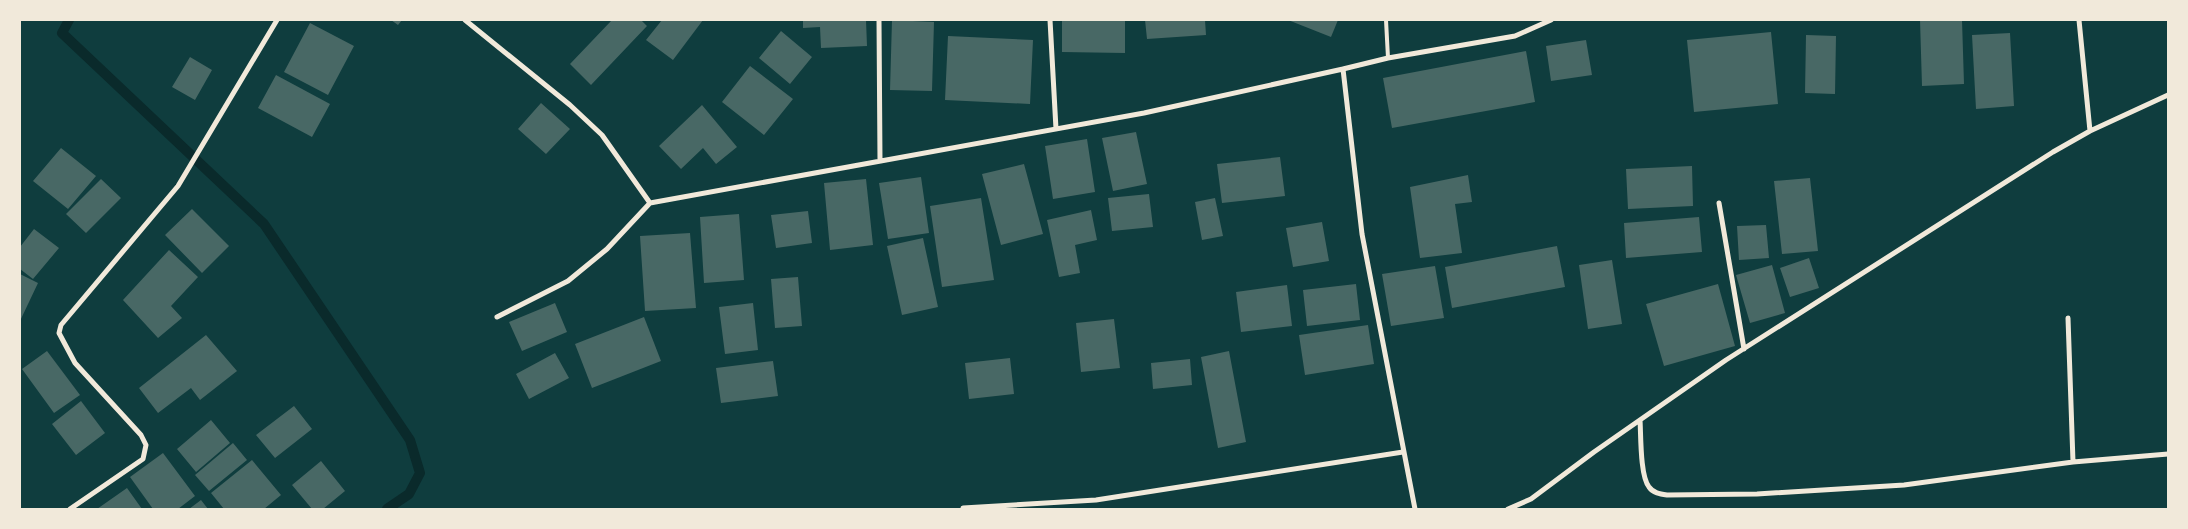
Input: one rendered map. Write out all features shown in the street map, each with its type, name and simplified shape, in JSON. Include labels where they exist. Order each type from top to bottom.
[{"type":"street","points":[[70,509],[144,459],[146,445],[118,410],[75,363],[59,333],[61,324],[178,186],[277,20]]},
{"type":"street","points":[[465,20],[570,105],[602,135],[650,204]]},
{"type":"street","points":[[879,20],[880,161]]},
{"type":"street","points":[[1050,20],[1056,129]]},
{"type":"street","points":[[497,318],[568,281],[607,249],[650,204],[1144,113],[1388,58],[1515,36],[1534,30],[1551,20]]},
{"type":"street","points":[[2079,20],[2090,131]]},
{"type":"street","points":[[1343,69],[1362,234],[1415,509]]},
{"type":"street","points":[[1508,509],[1531,499],[1640,420],[1744,349],[2045,157],[2090,131],[2168,95]]},
{"type":"street","points":[[1720,203],[1744,349]]},
{"type":"street","points":[[2068,318],[2073,462]]},
{"type":"street","points":[[1640,420],[1648,486],[1655,493],[1666,495],[1757,494],[1904,485],[2073,462],[2168,454]]},
{"type":"street","points":[[963,508],[1096,500],[1403,452]]},
{"type":"street","points":[[79,503],[83,509]]},
{"type":"lane","points":[[1386,20],[1388,58]]},
{"type":"building","points":[[391,20],[402,20],[398,25]]},
{"type":"building","points":[[612,20],[641,20],[647,26],[591,85],[570,64]]},
{"type":"building","points":[[662,20],[703,20],[673,60],[646,40]]},
{"type":"building","points":[[803,20],[866,20],[867,46],[821,48],[820,27],[803,28]]},
{"type":"building","points":[[892,20],[934,22],[932,91],[890,90]]},
{"type":"building","points":[[1062,20],[1125,20],[1125,53],[1062,52]]},
{"type":"building","points":[[1145,20],[1205,20],[1206,35],[1147,39]]},
{"type":"building","points":[[1288,20],[1338,20],[1331,37]]},
{"type":"building","points":[[1920,20],[1962,20],[1964,84],[1922,86]]},
{"type":"building","points":[[310,23],[354,46],[328,95],[284,72]]},
{"type":"building","points":[[781,31],[812,57],[790,84],[759,58]]},
{"type":"building","points":[[1771,32],[1778,104],[1694,112],[1687,40]]},
{"type":"building","points":[[2010,33],[2014,106],[1976,109],[1972,35]]},
{"type":"building","points":[[1806,35],[1836,36],[1835,94],[1805,93]]},
{"type":"building","points":[[948,36],[1033,40],[1030,104],[945,100]]},
{"type":"building","points":[[1586,40],[1592,75],[1551,81],[1546,46]]},
{"type":"building","points":[[1526,51],[1535,102],[1392,128],[1383,78]]},
{"type":"building","points":[[190,57],[212,70],[195,100],[172,87]]},
{"type":"building","points":[[750,66],[793,99],[764,135],[722,102]]},
{"type":"building","points":[[276,75],[330,104],[312,137],[258,108]]},
{"type":"building","points":[[541,103],[570,129],[546,154],[518,129]]},
{"type":"building","points":[[702,105],[737,147],[716,164],[703,148],[681,169],[659,146]]},
{"type":"building","points":[[1136,132],[1147,184],[1113,191],[1102,138]]},
{"type":"building","points":[[1087,139],[1095,192],[1053,199],[1045,146]]},
{"type":"building","points":[[61,148],[96,176],[68,209],[33,181]]},
{"type":"building","points":[[1280,157],[1285,196],[1222,203],[1217,164]]},
{"type":"building","points":[[1024,164],[1043,234],[1001,245],[982,174]]},
{"type":"building","points":[[1692,166],[1693,206],[1628,209],[1626,169]]},
{"type":"building","points":[[1468,175],[1472,202],[1455,204],[1462,253],[1420,258],[1410,187]]},
{"type":"building","points":[[921,177],[929,233],[888,239],[879,183]]},
{"type":"building","points":[[1810,178],[1818,251],[1782,254],[1774,181]]},
{"type":"building","points":[[101,179],[121,198],[86,233],[66,214]]},
{"type":"building","points":[[866,179],[873,245],[830,250],[824,183]]},
{"type":"building","points":[[1149,194],[1153,227],[1112,231],[1108,198]]},
{"type":"building","points":[[981,198],[994,280],[942,287],[930,206]]},
{"type":"building","points":[[1215,198],[1223,236],[1202,240],[1195,202]]},
{"type":"building","points":[[192,209],[229,246],[202,273],[165,235]]},
{"type":"building","points":[[1091,210],[1097,240],[1075,245],[1080,273],[1059,277],[1047,220]]},
{"type":"building","points":[[808,211],[812,243],[776,248],[771,215]]},
{"type":"building","points":[[739,214],[744,280],[704,283],[700,217]]},
{"type":"building","points":[[1699,217],[1702,252],[1626,258],[1624,223]]},
{"type":"building","points":[[1322,222],[1329,261],[1293,267],[1286,228]]},
{"type":"building","points":[[1766,225],[1769,258],[1739,260],[1737,226]]},
{"type":"building","points":[[34,229],[59,248],[33,279],[20,269],[20,247]]},
{"type":"building","points":[[690,233],[696,308],[645,311],[640,236]]},
{"type":"building","points":[[923,238],[938,307],[902,315],[887,246]]},
{"type":"building","points":[[1557,246],[1565,287],[1452,308],[1445,267]]},
{"type":"building","points":[[169,250],[198,277],[171,306],[182,318],[158,338],[123,300]]},
{"type":"building","points":[[1809,258],[1819,288],[1790,297],[1780,268]]},
{"type":"building","points":[[1612,260],[1622,324],[1588,329],[1579,265]]},
{"type":"building","points":[[1772,265],[1785,313],[1750,323],[1736,275]]},
{"type":"building","points":[[1435,266],[1444,318],[1391,326],[1382,274]]},
{"type":"building","points":[[20,274],[38,283],[20,321]]},
{"type":"building","points":[[798,277],[802,326],[775,328],[771,279]]},
{"type":"building","points":[[1356,284],[1360,320],[1307,326],[1303,290]]},
{"type":"building","points":[[1718,284],[1735,346],[1664,366],[1646,304]]},
{"type":"building","points":[[1287,285],[1292,326],[1241,332],[1236,292]]},
{"type":"building","points":[[555,303],[567,332],[522,351],[509,322]]},
{"type":"building","points":[[753,303],[758,350],[725,354],[719,307]]},
{"type":"building","points":[[644,317],[661,361],[592,388],[575,344]]},
{"type":"building","points":[[1114,319],[1120,368],[1081,372],[1076,323]]},
{"type":"building","points":[[1368,325],[1374,364],[1305,375],[1299,335]]},
{"type":"building","points":[[206,335],[237,371],[200,400],[191,388],[158,413],[139,388]]},
{"type":"building","points":[[47,351],[80,395],[54,413],[22,369]]},
{"type":"building","points":[[1229,351],[1246,442],[1218,448],[1201,357]]},
{"type":"building","points":[[555,353],[569,378],[529,399],[516,374]]},
{"type":"building","points":[[1010,358],[1014,394],[969,399],[965,363]]},
{"type":"building","points":[[1190,359],[1192,385],[1153,389],[1151,363]]},
{"type":"building","points":[[773,361],[778,396],[721,403],[716,368]]},
{"type":"building","points":[[81,401],[105,433],[76,455],[52,424]]},
{"type":"building","points":[[294,406],[312,429],[275,458],[256,435]]},
{"type":"building","points":[[211,420],[230,443],[196,472],[177,449]]},
{"type":"building","points":[[233,443],[247,460],[209,491],[195,475]]},
{"type":"building","points":[[163,453],[195,496],[178,509],[153,509],[130,477]]},
{"type":"building","points":[[252,460],[281,495],[264,509],[224,509],[211,493]]},
{"type":"building","points":[[321,461],[345,491],[323,509],[312,509],[292,485]]},
{"type":"building","points":[[127,488],[142,509],[97,509]]},
{"type":"building","points":[[201,500],[208,509],[189,509]]},
{"type":"waterway","points":[[69,20],[62,33],[264,224],[410,440],[420,473],[409,494],[387,509]]}]
